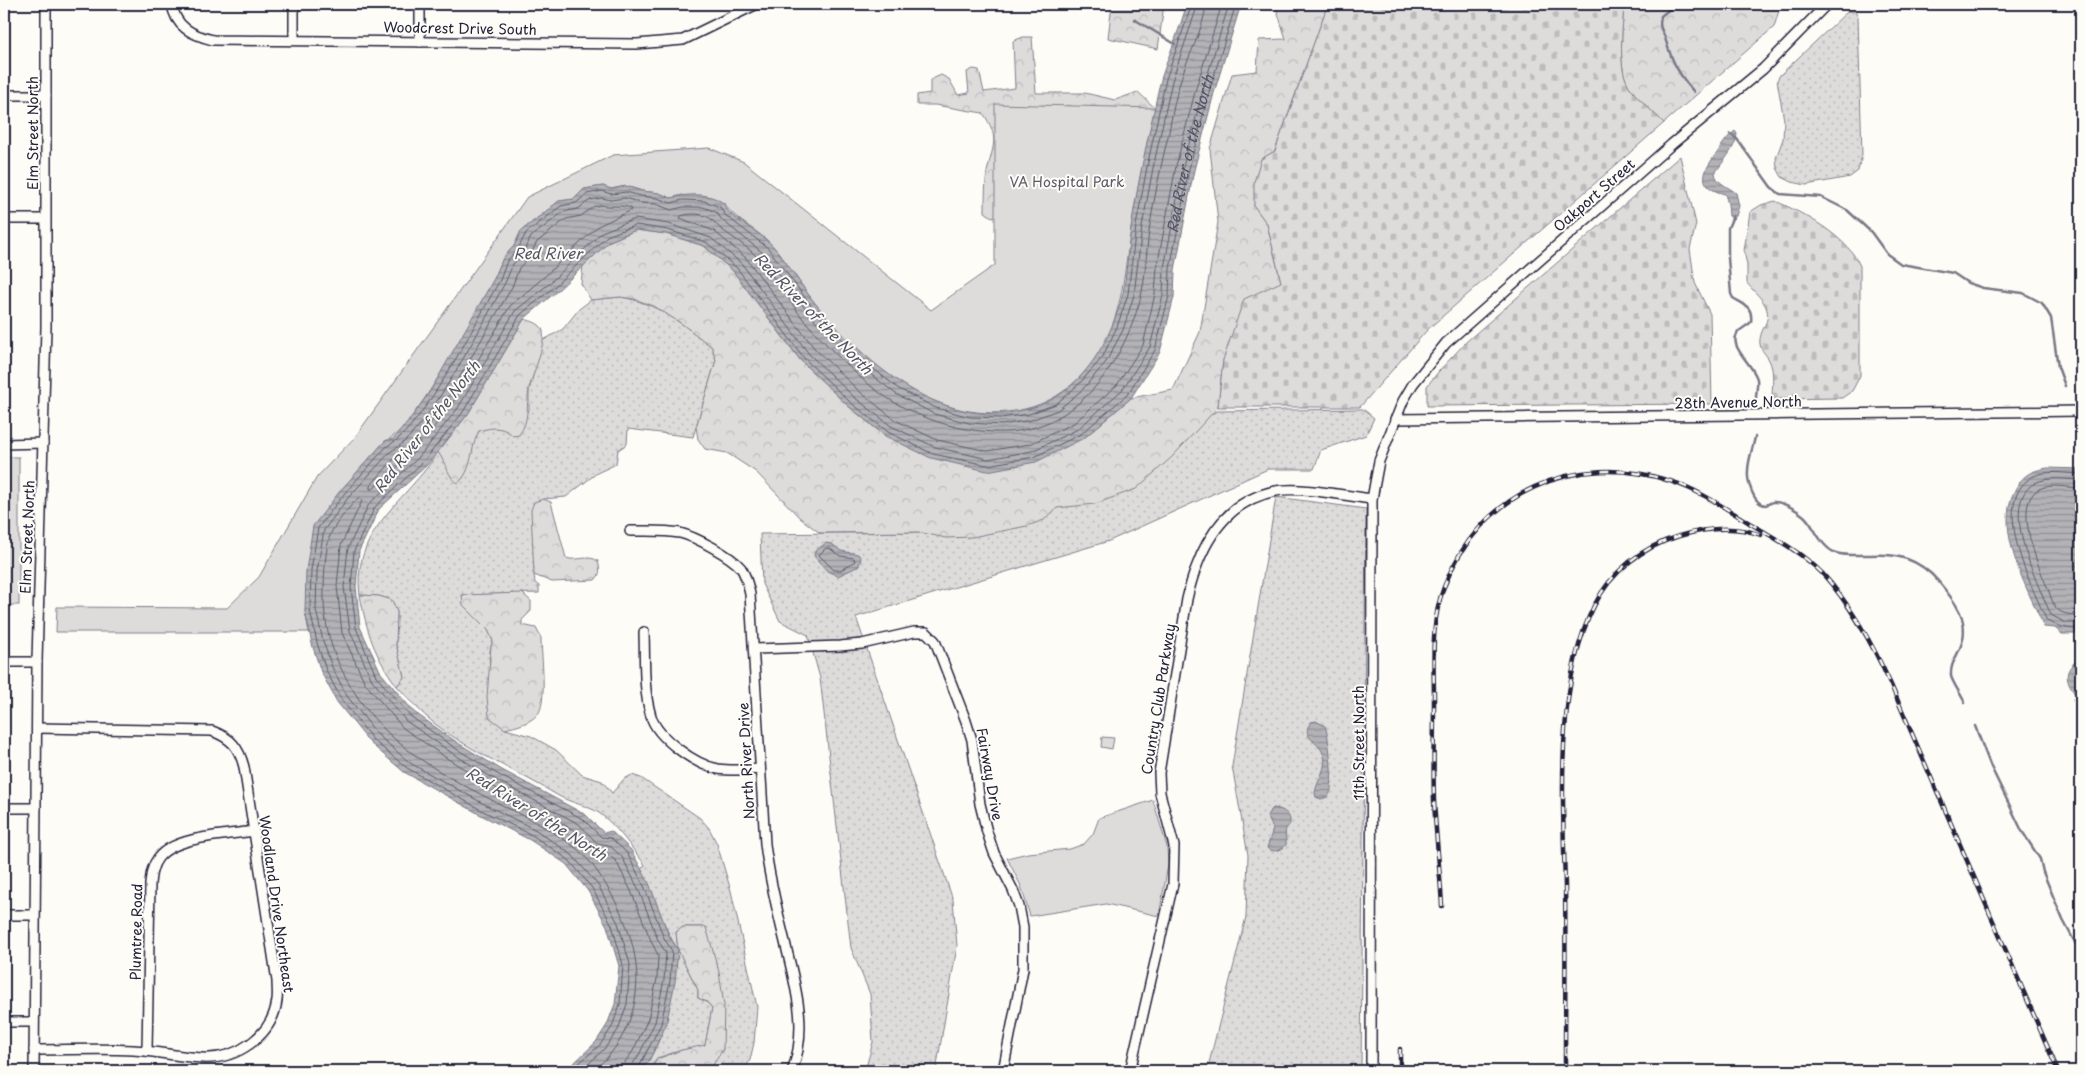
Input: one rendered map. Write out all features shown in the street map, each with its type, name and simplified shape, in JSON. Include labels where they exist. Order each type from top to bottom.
[{"type":"street","name":"Elm Street North","points":[[34,1071],[37,662],[43,443],[46,219],[46,4]]},
{"type":"street","name":"Woodcrest Drive South","points":[[172,4],[176,19],[182,27],[198,36],[213,40],[294,39],[637,44],[683,40],[757,4]]},
{"type":"street","points":[[294,4],[294,39]]},
{"type":"street","points":[[420,4],[420,42]]},
{"type":"street","name":"Oakport Street","points":[[1395,419],[1413,384],[1446,342],[1672,144],[1763,69],[1827,4]]},
{"type":"street","points":[[4,95],[46,94]]},
{"type":"street","points":[[4,219],[46,219]]},
{"type":"street","name":"28th Avenue North","points":[[1395,419],[2081,411]]},
{"type":"street","name":"11th Street North","points":[[1371,1071],[1372,499],[1379,461],[1395,419]]},
{"type":"street","points":[[4,444],[43,443]]},
{"type":"street","name":"Country Club Parkway","points":[[1130,1071],[1173,884],[1174,846],[1160,793],[1159,773],[1187,600],[1200,554],[1222,520],[1239,506],[1259,496],[1278,490],[1372,499]]},
{"type":"street","name":"North River Drive","points":[[630,531],[663,531],[681,534],[731,559],[741,568],[747,580],[750,594],[754,649],[767,863],[796,988],[800,1014],[801,1037],[797,1059],[792,1071]]},
{"type":"street","points":[[644,632],[647,702],[651,719],[659,733],[701,764],[717,769],[760,769]]},
{"type":"street","name":"Fairway Drive","points":[[754,649],[862,644],[914,632],[926,632],[935,640],[972,740],[980,804],[994,853],[1020,906],[1023,934],[1022,969],[1003,1071]]},
{"type":"street","points":[[4,662],[37,662]]},
{"type":"street","name":"Woodland Drive Northeast","points":[[34,1050],[147,1051],[203,1058],[222,1056],[252,1042],[264,1030],[272,1017],[277,1001],[277,981],[254,831],[241,756],[235,745],[226,737],[212,731],[37,728]]},
{"type":"street","points":[[4,808],[36,808]]},
{"type":"street","name":"Plumtree Road","points":[[147,1051],[150,884],[152,869],[158,858],[168,848],[186,841],[254,831]]},
{"type":"street","points":[[4,915],[34,915]]},
{"type":"street","points":[[4,1022],[33,1022]]},
{"type":"green space","points":[[1112,4],[1164,4],[1158,49],[1108,38]]},
{"type":"green space","points":[[1275,4],[1328,4],[1275,151],[1261,159],[1254,206],[1267,224],[1281,282],[1223,360],[1218,407],[1172,457],[1136,489],[1095,504],[1057,508],[1044,520],[1027,526],[972,537],[946,538],[918,532],[820,533],[800,518],[756,472],[727,453],[705,449],[698,439],[696,427],[716,360],[712,347],[654,306],[634,299],[620,297],[591,300],[581,284],[583,265],[610,241],[636,230],[666,234],[704,246],[733,271],[801,361],[847,405],[885,436],[1084,438],[1131,398],[1173,390],[1200,332],[1218,222],[1210,149],[1232,74],[1257,71],[1259,40],[1286,39]]},
{"type":"green space","points":[[1328,4],[1624,4],[1621,48],[1626,81],[1638,98],[1664,123],[1428,329],[1360,407],[1218,407],[1223,360],[1244,299],[1281,282],[1267,224],[1254,206],[1254,182],[1261,159],[1275,151]]},
{"type":"green space","points":[[1624,4],[1781,4],[1774,27],[1664,123],[1638,98],[1626,81],[1622,60]]},
{"type":"green space","points":[[1848,11],[1855,11],[1858,16],[1862,155],[1858,171],[1850,177],[1806,185],[1792,182],[1782,177],[1777,168],[1776,158],[1783,139],[1784,120],[1777,80]]},
{"type":"green space","points":[[1023,37],[1032,37],[1036,93],[1085,93],[1115,100],[1138,92],[1155,108],[1142,166],[992,217],[985,212],[985,192],[986,177],[994,142],[992,129],[983,113],[935,105],[917,105],[917,95],[930,93],[930,80],[941,75],[949,79],[958,95],[969,93],[967,72],[973,69],[979,70],[984,92],[1015,88],[1013,41]]},
{"type":"green space","name":"VA Hospital Park","points":[[995,104],[1155,108],[1137,194],[1122,290],[1113,323],[1107,339],[1082,375],[1051,399],[1014,411],[985,413],[957,408],[930,399],[905,386],[859,350],[819,308],[772,245],[734,215],[724,203],[682,195],[671,198],[659,193],[642,191],[626,186],[611,189],[603,186],[585,189],[574,199],[559,201],[521,231],[514,246],[503,258],[495,277],[428,394],[397,433],[385,441],[340,491],[305,611],[309,632],[56,632],[57,607],[227,608],[259,577],[317,477],[355,437],[527,197],[613,155],[709,148],[744,162],[931,310],[995,265]]},
{"type":"green space","points":[[1680,156],[1696,224],[1690,249],[1695,283],[1710,314],[1712,404],[1427,406],[1427,386],[1467,341]]},
{"type":"green space","points":[[1775,201],[1799,212],[1824,227],[1846,245],[1860,266],[1860,376],[1852,391],[1842,398],[1772,399],[1773,379],[1771,364],[1761,349],[1760,342],[1767,312],[1763,302],[1747,283],[1747,265],[1744,251],[1750,212],[1761,205]]},
{"type":"green space","points":[[620,297],[658,309],[712,347],[716,360],[693,437],[628,429],[627,444],[618,450],[616,464],[597,473],[566,497],[543,499],[534,575],[535,583],[539,586],[539,593],[462,595],[477,619],[488,630],[493,641],[490,650],[490,673],[505,729],[531,736],[556,750],[582,775],[602,781],[612,793],[624,779],[632,775],[641,778],[700,818],[709,828],[717,844],[731,891],[757,1007],[754,1043],[750,1060],[744,1071],[709,1071],[723,1049],[706,927],[683,927],[676,932],[678,950],[667,930],[641,869],[645,865],[624,837],[605,818],[594,810],[562,798],[480,753],[435,724],[415,706],[397,686],[404,677],[396,644],[397,612],[392,600],[379,596],[360,595],[360,572],[364,552],[373,534],[384,517],[426,469],[438,452],[453,480],[463,478],[474,439],[479,431],[492,427],[507,430],[529,410],[529,391],[542,341],[563,329],[579,309],[591,300]]},
{"type":"green space","points":[[524,319],[540,326],[543,331],[543,344],[529,389],[525,424],[519,435],[513,436],[505,430],[497,428],[479,431],[469,465],[463,478],[458,483],[449,473],[438,452],[468,414]]},
{"type":"green space","points":[[1363,409],[1374,418],[1366,435],[1321,450],[1314,469],[1268,469],[1109,541],[856,617],[953,900],[957,946],[936,1071],[865,1071],[873,1042],[870,994],[851,948],[820,678],[808,635],[780,621],[762,584],[760,534],[918,532],[1047,505],[1217,411]]},
{"type":"green space","points":[[4,457],[19,457],[19,605],[4,605]]},
{"type":"green space","points":[[1276,497],[1366,509],[1361,1071],[1207,1071],[1246,917],[1248,855],[1232,766]]},
{"type":"green space","points":[[543,499],[551,502],[566,558],[590,558],[598,561],[600,571],[595,580],[552,582],[534,575],[531,510],[534,502]]},
{"type":"green space","points":[[522,593],[531,601],[531,611],[522,620],[522,625],[536,628],[541,638],[542,701],[540,709],[534,718],[505,729],[489,717],[487,697],[493,641],[488,630],[463,605],[462,595]]},
{"type":"green space","points":[[360,595],[379,596],[392,600],[397,612],[396,644],[404,677],[397,686],[382,664],[372,643]]},
{"type":"green space","points":[[1102,737],[1114,738],[1112,749],[1101,747]]},
{"type":"green space","points":[[1153,800],[1167,847],[1168,865],[1159,916],[1106,904],[1030,916],[1021,886],[1007,858],[1028,853],[1070,849],[1084,844],[1093,834],[1099,818]]},
{"type":"green space","points":[[683,927],[706,927],[719,972],[724,1005],[723,1049],[709,1071],[650,1071],[657,1059],[682,1050],[705,1045],[712,1008],[707,1002],[698,998],[698,990],[678,950],[676,932]]},
{"type":"green space","points":[[678,950],[698,990],[698,998],[707,1002],[712,1008],[705,1046],[682,1050],[657,1058],[650,1071],[641,1071],[658,1043],[663,1029],[671,998]]},
{"type":"water","name":"Red River","points":[[1187,4],[1241,4],[1214,93],[1194,170],[1175,270],[1174,297],[1160,352],[1131,398],[1084,438],[1036,462],[987,471],[931,458],[885,436],[847,405],[801,361],[733,271],[704,246],[666,234],[636,230],[610,241],[524,319],[468,414],[427,465],[379,509],[359,551],[356,587],[360,627],[381,673],[414,712],[458,743],[502,770],[586,815],[604,833],[611,831],[631,850],[649,883],[669,936],[678,950],[675,982],[666,1025],[649,1061],[641,1071],[559,1071],[573,1064],[596,1042],[607,1025],[615,1004],[619,966],[607,926],[588,891],[566,864],[530,840],[404,772],[370,743],[337,702],[321,672],[312,644],[305,611],[306,570],[313,526],[340,491],[385,441],[393,439],[409,421],[431,390],[495,277],[503,258],[514,246],[521,231],[559,201],[574,199],[584,189],[603,186],[611,189],[626,186],[642,191],[659,193],[671,198],[698,195],[718,199],[732,215],[771,244],[784,259],[807,293],[841,332],[865,355],[917,393],[946,405],[976,413],[1007,413],[1040,405],[1056,397],[1083,374],[1094,359],[1104,344],[1118,310],[1124,287],[1138,184],[1157,94]]},
{"type":"water","points":[[1735,131],[1737,134],[1734,144],[1715,173],[1720,182],[1736,193],[1739,206],[1733,219],[1729,216],[1725,194],[1709,187],[1706,183],[1705,172],[1725,141]]},
{"type":"water","points":[[2047,468],[2081,469],[2081,634],[2062,634],[2055,628],[2044,627],[2022,577],[2010,540],[2008,522],[2010,504],[2016,488],[2027,475]]},
{"type":"water","points":[[826,543],[832,544],[841,551],[858,554],[861,558],[859,566],[838,576],[827,571],[814,556],[815,551]]},
{"type":"water","points":[[2081,658],[2081,705],[2074,702],[2073,699],[2076,695],[2069,684],[2067,675],[2071,666]]},
{"type":"water","points":[[1316,721],[1325,726],[1327,731],[1331,771],[1330,793],[1321,799],[1316,797],[1315,793],[1324,767],[1324,757],[1322,751],[1310,738],[1307,731],[1311,722]]},
{"type":"water","points":[[1273,808],[1284,812],[1290,819],[1290,824],[1285,831],[1286,845],[1282,849],[1275,851],[1267,848],[1273,829],[1267,815]]},
{"type":"waterway","points":[[1676,4],[1661,16],[1660,27],[1677,68],[1694,92]]},
{"type":"waterway","points":[[1134,19],[1175,44]]},
{"type":"waterway","points":[[1730,134],[1737,139],[1771,187],[1780,194],[1821,197],[1847,210],[1871,232],[1887,254],[1901,264],[1953,273],[1968,283],[1983,288],[2023,293],[2042,303],[2051,318],[2058,367],[2065,386]]},
{"type":"waterway","points":[[1733,216],[1728,228],[1731,294],[1733,298],[1751,312],[1751,322],[1738,332],[1735,339],[1736,345],[1755,373],[1757,379],[1756,398]]},
{"type":"waterway","points":[[1755,437],[1748,475],[1754,497],[1761,504],[1781,503],[1797,511],[1808,520],[1826,546],[1836,553],[1848,555],[1889,555],[1907,559],[1931,573],[1944,588],[1955,603],[1963,620],[1963,638],[1952,665],[1951,676],[1965,703]]},
{"type":"waterway","points":[[1975,726],[1991,767],[2022,831],[2040,859],[2043,872],[2063,920],[2081,954]]},
{"type":"railway","points":[[1442,906],[1434,801],[1434,643],[1437,615],[1444,587],[1460,554],[1481,526],[1506,504],[1534,487],[1566,476],[1600,471],[1634,473],[1670,481],[1712,500],[1797,552],[1822,573],[1852,612],[1877,655],[1891,685],[2058,1071]]},
{"type":"railway","points":[[1565,1071],[1564,743],[1567,706],[1581,637],[1594,606],[1609,582],[1629,562],[1653,547],[1679,536],[1700,531],[1731,529],[1761,535]]},
{"type":"railway","points":[[1400,1049],[1400,1071]]},
{"type":"water label","name":"Red River of the North","points":[[1188,153]]},
{"type":"water label","name":"Red River of the North","points":[[814,313]]},
{"type":"water label","name":"Red River of the North","points":[[426,426]]},
{"type":"water label","name":"Red River of the North","points":[[537,813]]}]
